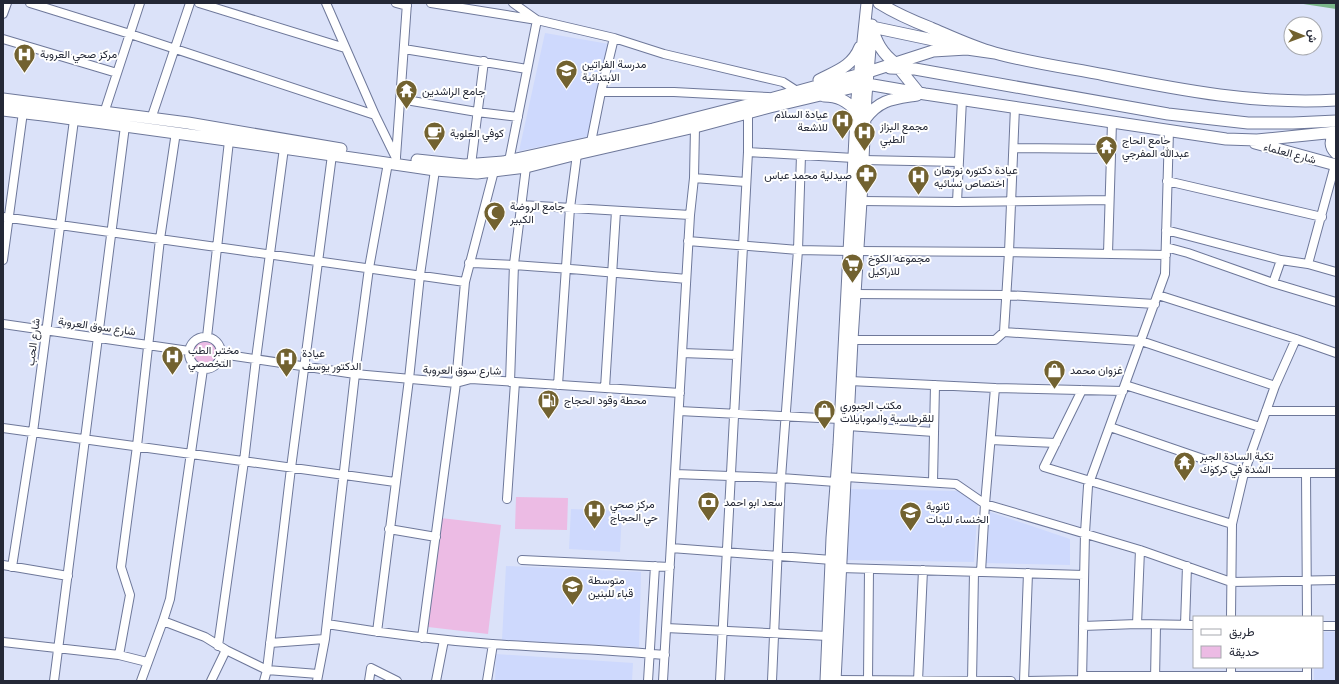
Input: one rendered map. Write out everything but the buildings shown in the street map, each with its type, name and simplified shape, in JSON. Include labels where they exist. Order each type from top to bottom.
[{"type":"street","points":[[3,14],[7,3]]},
{"type":"street","points":[[30,3],[130,34],[174,50],[375,115]]},
{"type":"street","points":[[104,113],[140,3]]},
{"type":"street","points":[[152,119],[190,3]]},
{"type":"street","points":[[199,3],[345,48]]},
{"type":"street","points":[[326,3],[375,115],[392,161]]},
{"type":"street","points":[[164,621],[205,637],[222,648],[267,670],[318,678],[327,624],[355,374],[369,268],[392,161],[400,99],[407,4],[396,3]]},
{"type":"street","points":[[431,3],[537,20],[614,38],[664,54],[783,82],[797,91]]},
{"type":"street","points":[[513,3],[537,20]]},
{"type":"street","points":[[832,681],[840,568],[841,480],[853,251],[859,159],[865,119],[863,39],[867,3]]},
{"type":"street","points":[[844,422],[850,381],[856,294],[853,251],[861,201],[856,111],[872,26],[874,3]]},
{"type":"street","points":[[879,3],[913,21],[966,43],[995,53]]},
{"type":"street","points":[[509,161],[537,20]]},
{"type":"street","points":[[872,26],[995,53],[1210,94],[1250,99],[1286,101],[1336,100]]},
{"type":"street","points":[[872,26],[874,36],[880,47],[922,93]]},
{"type":"street","points":[[591,142],[614,38]]},
{"type":"street","points":[[3,39],[117,73]]},
{"type":"street","points":[[797,91],[840,70],[848,64],[857,53],[863,39]]},
{"type":"street","points":[[404,48],[527,69]]},
{"type":"street","points":[[3,98],[152,119],[204,131],[392,161],[435,170],[466,173],[526,167],[695,127],[816,96],[877,74],[922,54],[943,49],[967,49],[995,53]]},
{"type":"street","points":[[471,165],[484,61]]},
{"type":"street","points":[[897,64],[915,69],[1028,90],[1168,114],[1248,123],[1336,121]]},
{"type":"street","points":[[3,110],[176,132],[204,131],[229,140],[332,155],[392,161],[464,165],[509,161],[684,121],[797,91],[863,79],[922,93],[1226,139],[1270,139],[1336,133]]},
{"type":"street","points":[[1028,90],[1041,111]]},
{"type":"street","points":[[601,92],[674,92],[774,98]]},
{"type":"street","points":[[865,119],[875,107],[883,102],[922,93]]},
{"type":"street","points":[[816,96],[840,98],[856,111]]},
{"type":"street","points":[[400,99],[477,112],[518,117]]},
{"type":"street","points":[[957,202],[962,99]]},
{"type":"street","points":[[852,340],[995,340],[1004,332],[1015,107]]},
{"type":"street","points":[[3,260],[6,217],[23,112]]},
{"type":"street","points":[[720,681],[748,152],[748,113]]},
{"type":"street","name":"شارع الحب","points":[[12,567],[33,432],[59,224],[74,120]]},
{"type":"street","points":[[1108,253],[1112,122]]},
{"type":"street","points":[[54,681],[125,126]]},
{"type":"street","points":[[663,681],[688,241],[694,178],[695,127]]},
{"type":"street","points":[[1082,679],[1084,533],[1088,486],[1165,274],[1169,130]]},
{"type":"street","points":[[119,655],[130,595],[121,567],[137,446],[160,239],[176,132]]},
{"type":"street","name":"شارع العلماء","points":[[1336,133],[1331,142],[1336,161]]},
{"type":"street","points":[[207,337],[229,140]]},
{"type":"street","name":"شارع العلماء","points":[[1245,140],[1336,161]]},
{"type":"street","points":[[211,681],[222,648],[256,359],[284,148]]},
{"type":"street","points":[[1014,148],[1111,148]]},
{"type":"street","points":[[748,152],[859,159],[959,162]]},
{"type":"street","points":[[558,385],[570,208],[577,154]]},
{"type":"street","points":[[264,681],[267,670],[291,468],[332,155]]},
{"type":"street","points":[[772,681],[781,478],[798,250],[801,155]]},
{"type":"street","points":[[1308,264],[1336,161]]},
{"type":"street","points":[[507,499],[512,382],[514,264],[526,167]]},
{"type":"street","points":[[377,632],[409,379],[420,275],[435,170]]},
{"type":"street","points":[[422,638],[456,383],[465,282],[494,171]]},
{"type":"street","points":[[694,178],[746,182]]},
{"type":"street","points":[[1167,181],[1322,217]]},
{"type":"street","points":[[861,201],[957,202],[1109,200]]},
{"type":"street","points":[[521,205],[690,215]]},
{"type":"street","points":[[605,388],[616,211]]},
{"type":"street","points":[[6,217],[465,282]]},
{"type":"street","points":[[1166,230],[1281,260],[1308,264],[1336,272]]},
{"type":"street","points":[[688,241],[798,250],[1108,253],[1166,251],[1188,253],[1273,283],[1336,302]]},
{"type":"street","points":[[1273,283],[1281,260]]},
{"type":"street","points":[[469,263],[514,264],[686,279]]},
{"type":"street","points":[[856,294],[1006,295],[1155,304]]},
{"type":"street","points":[[1158,295],[1336,353]]},
{"type":"street","name":"شارع سوق العروبة","points":[[3,324],[189,351]]},
{"type":"street","points":[[1004,332],[1141,341],[1275,386]]},
{"type":"street","points":[[202,337],[207,337],[216,341],[221,349],[221,354],[217,364],[208,369],[198,368],[191,361],[189,351],[193,342],[202,337]]},
{"type":"street","points":[[1231,616],[1232,524],[1244,473],[1275,386],[1296,339]]},
{"type":"street","points":[[682,353],[737,355]]},
{"type":"street","name":"شارع سوق العروبة","points":[[221,354],[355,374],[456,383],[471,379],[680,393]]},
{"type":"street","points":[[141,681],[164,621],[170,599],[203,369]]},
{"type":"street","points":[[850,381],[995,388],[1082,390],[1124,388],[1260,427]]},
{"type":"street","points":[[933,482],[935,385]]},
{"type":"street","points":[[972,681],[978,572],[995,388]]},
{"type":"street","points":[[1082,390],[1044,467],[1232,524]]},
{"type":"street","points":[[679,411],[786,416],[934,432]]},
{"type":"street","points":[[1266,411],[1336,411]]},
{"type":"street","points":[[1110,427],[1244,473],[1336,474]]},
{"type":"street","points":[[3,428],[395,482]]},
{"type":"street","points":[[991,440],[1056,443]]},
{"type":"street","points":[[675,474],[956,484],[985,504],[1140,550],[1232,582],[1336,580]]},
{"type":"street","points":[[1306,474],[1307,616]]},
{"type":"street","points":[[832,681],[828,636],[832,560],[841,480]]},
{"type":"street","points":[[389,529],[436,536]]},
{"type":"street","points":[[671,548],[832,560]]},
{"type":"street","points":[[1137,624],[1140,550]]},
{"type":"street","points":[[522,560],[670,567]]},
{"type":"street","points":[[3,565],[68,576]]},
{"type":"street","points":[[648,681],[655,566]]},
{"type":"street","points":[[1185,625],[1187,566]]},
{"type":"street","points":[[840,568],[1084,575]]},
{"type":"street","points":[[868,680],[869,568]]},
{"type":"street","points":[[918,680],[923,570]]},
{"type":"street","points":[[1028,573],[1026,681],[1155,678],[1307,679],[1307,668]]},
{"type":"street","points":[[327,624],[422,638],[665,655]]},
{"type":"street","points":[[1083,626],[1137,624],[1193,625]]},
{"type":"street","points":[[1155,678],[1156,625]]},
{"type":"street","points":[[1323,626],[1336,626]]},
{"type":"street","points":[[666,628],[828,636]]},
{"type":"street","points":[[270,644],[325,639]]},
{"type":"street","points":[[436,681],[444,640]]},
{"type":"street","points":[[3,642],[119,655],[147,662]]},
{"type":"street","points":[[487,681],[493,644]]},
{"type":"street","points":[[370,681],[371,668],[397,681]]},
{"type":"street","points":[[832,681],[1011,681]]},
{"type":"shaded area","points":[[1297,3],[1336,3],[1336,9]]},
{"type":"shaded area","name":"مدرسة الفراتين الابتدائية","points":[[545,33],[609,44],[590,136],[519,151]]},
{"type":"shaded area","name":"ثانوية الخنساء للبنات","points":[[848,489],[959,491],[978,504],[974,562],[844,560]]},
{"type":"shaded area","name":"مركز صحي حي الحجاج","points":[[571,509],[622,511],[620,552],[569,549]]},
{"type":"shaded area","points":[[990,512],[1070,539],[1070,565],[985,563]]},
{"type":"shaded area","name":"متوسطة قباء للبنين","points":[[506,566],[641,572],[639,647],[502,640]]},
{"type":"shaded area","points":[[1323,632],[1336,632],[1336,681],[1314,681],[1314,668],[1323,668]]},
{"type":"shaded area","points":[[496,654],[633,663],[632,681],[495,681]]},
{"type":"green space","points":[[205,341],[213,345],[217,353],[213,361],[205,365],[197,361],[193,353],[197,345]]},
{"type":"green space","points":[[516,497],[568,498],[567,530],[515,529]]},
{"type":"green space","points":[[441,518],[501,525],[488,634],[428,627]]},
{"type":"place","name":"مركز صحي العروبة","points":[[25,74]]},
{"type":"place","name":"مدرسة الفراتين الابتدائية","points":[[566,90]]},
{"type":"place","name":"جامع الراشدين","points":[[407,110]]},
{"type":"place","name":"عيادة السلام للاشعة","points":[[843,140]]},
{"type":"place","name":"كوفي العلوية","points":[[434,152]]},
{"type":"place","name":"مجمع البزاز الطبي","points":[[864,152]]},
{"type":"place","name":"جامع الحاج عبدالله المفرجي","points":[[1106,166]]},
{"type":"place","name":"صيدلية محمد عباس","points":[[867,194]]},
{"type":"place","name":"عيادة دكتوره نورهان اختصاص نسائيه","points":[[918,196]]},
{"type":"place","name":"جامع الروضة الكبير","points":[[495,232]]},
{"type":"place","name":"مجموعه الكوخ للاراكيل","points":[[853,284]]},
{"type":"place","name":"مختبر الطب التخصصي","points":[[172,376]]},
{"type":"place","name":"عيادة الدكتور يوسف","points":[[287,378]]},
{"type":"place","name":"غزوان محمد","points":[[1055,390]]},
{"type":"place","name":"محطة وقود الحجاج","points":[[549,420]]},
{"type":"place","name":"مكتب الجبوري للقرطاسية والموبايلات","points":[[824,430]]},
{"type":"place","name":"تكية السادة الجبر الشدة في كركوك","points":[[1184,482]]},
{"type":"place","name":"سعد ابو احمد","points":[[708,522]]},
{"type":"place","name":"مركز صحي حي الحجاج","points":[[595,530]]},
{"type":"place","name":"ثانوية الخنساء للبنات","points":[[911,532]]},
{"type":"place","name":"متوسطة قباء للبنين","points":[[572,606]]}]
